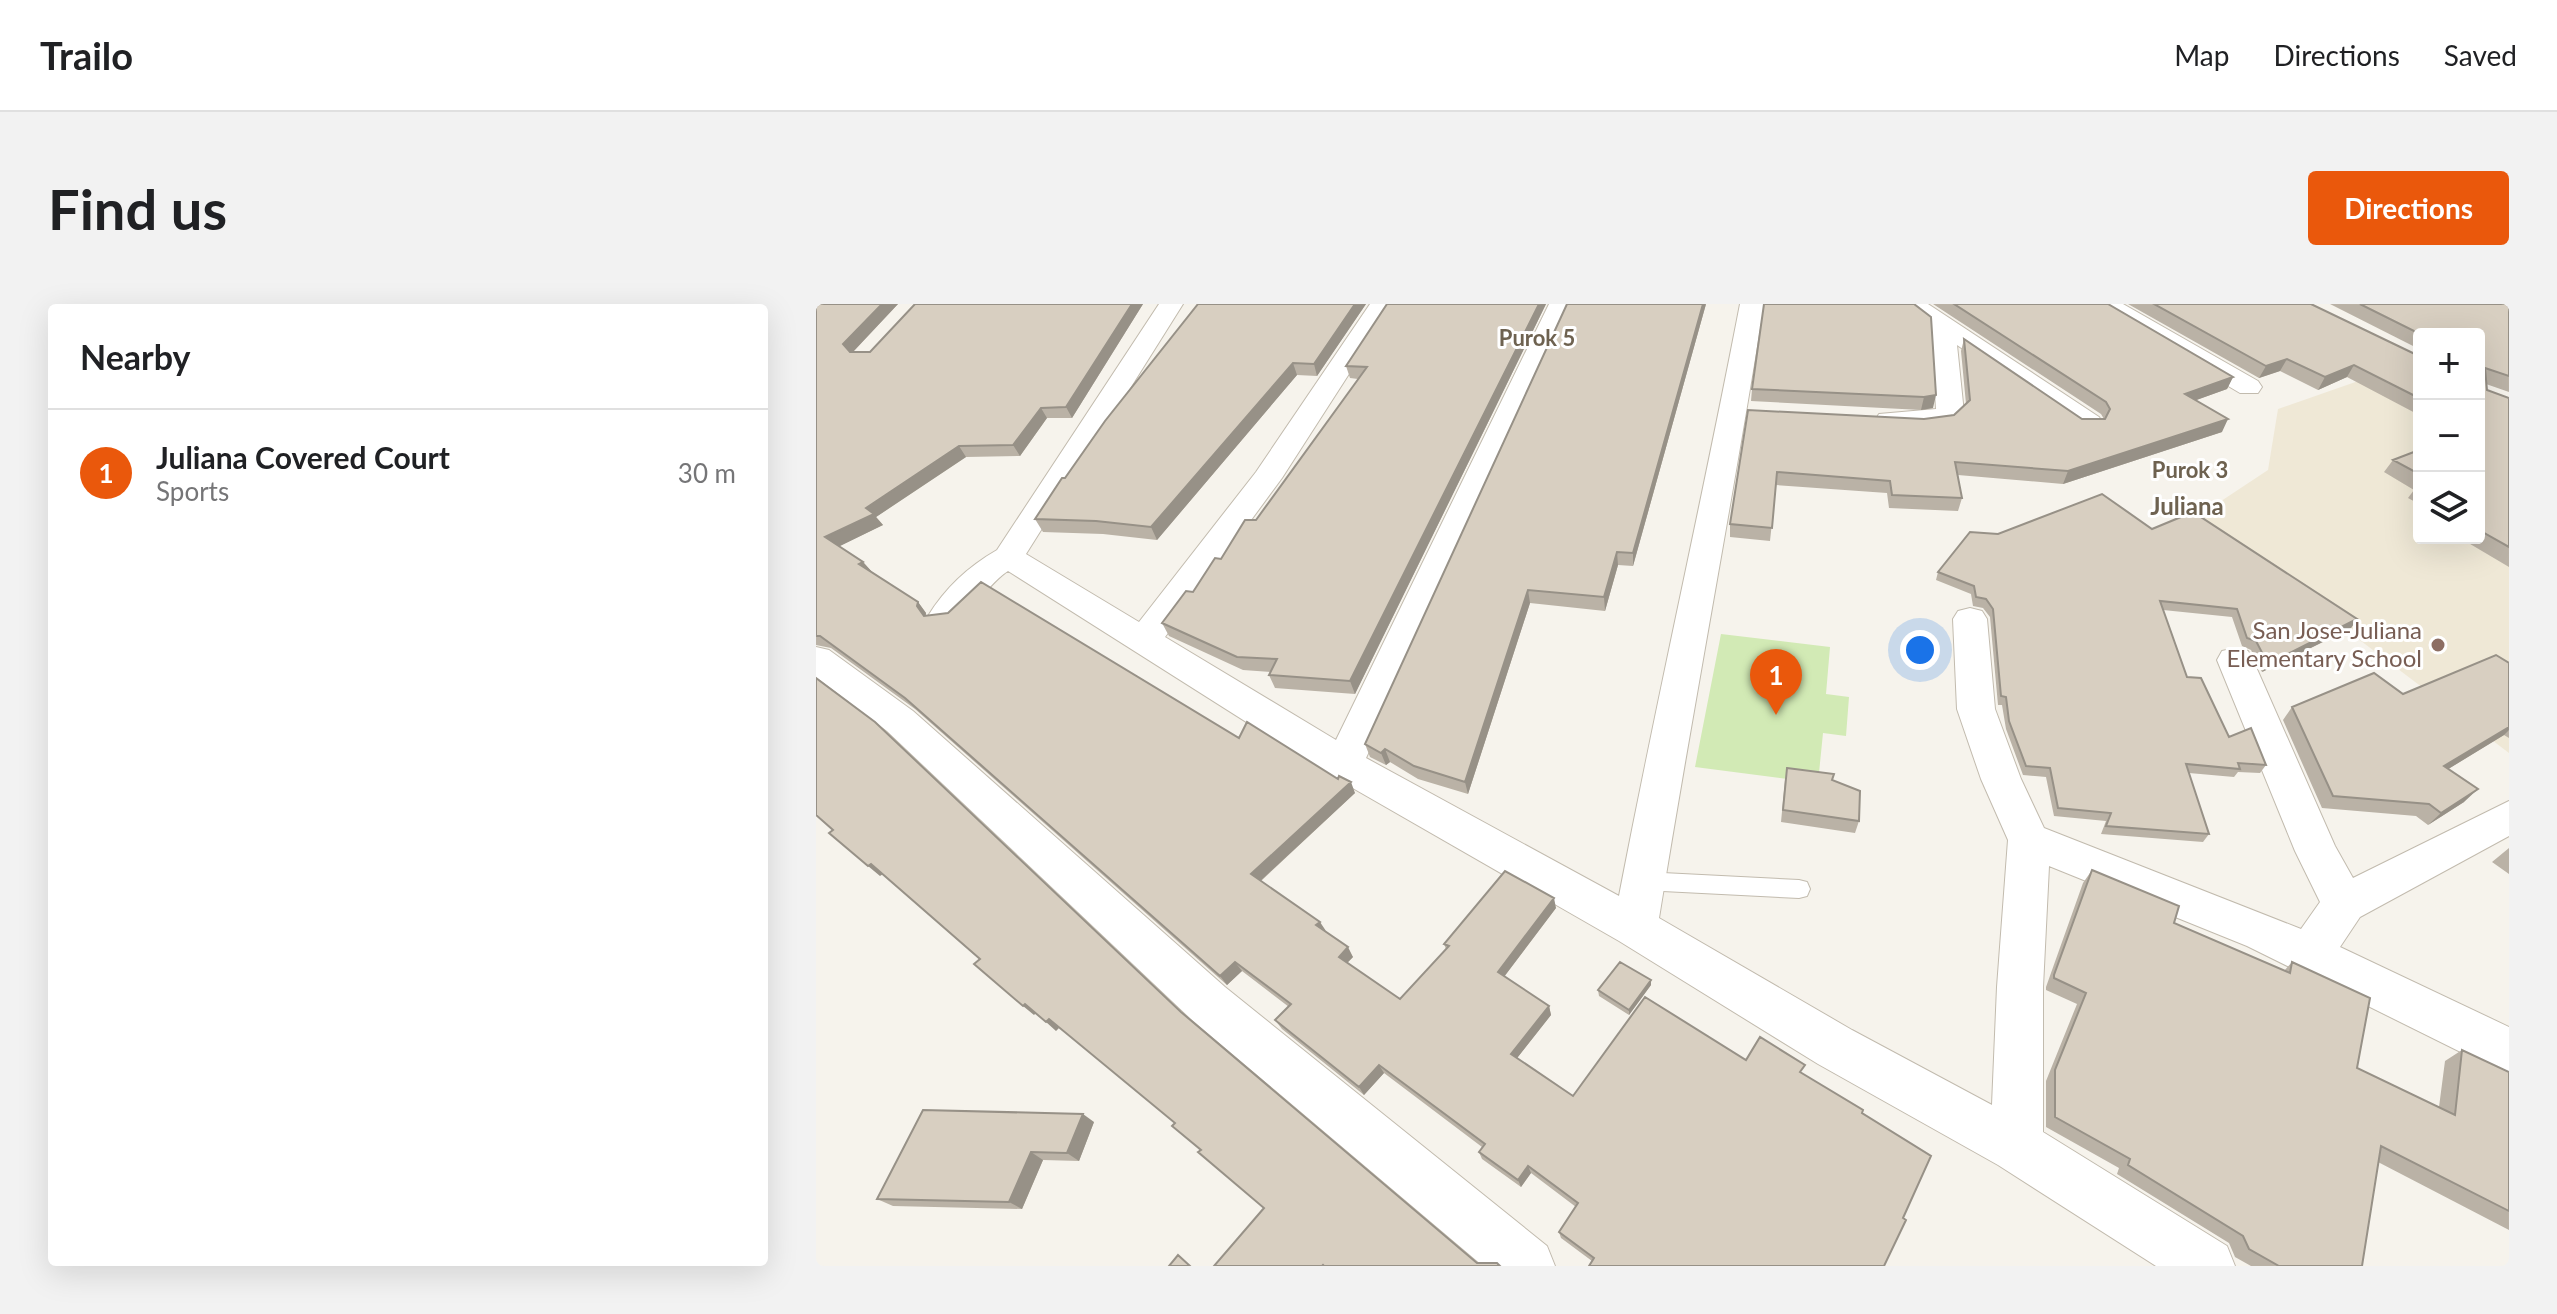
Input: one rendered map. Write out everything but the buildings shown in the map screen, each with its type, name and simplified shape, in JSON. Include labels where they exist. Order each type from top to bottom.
[{"type":"street","points":[[945,616],[982,573],[1008,557],[1171,304]]},
{"type":"street","points":[[1144,640],[1267,478],[1382,304]]},
{"type":"street","points":[[1344,764],[1561,304]]},
{"type":"street","points":[[1635,927],[1680,672],[1710,541],[1748,412],[1746,355],[1752,304]]},
{"type":"street","points":[[1912,304],[2089,423]]},
{"type":"street","points":[[2106,304],[2249,387]]},
{"type":"street","points":[[1858,418],[1921,421],[1940,419],[1950,413],[1943,324]]},
{"type":"street","points":[[1008,557],[1344,764],[1635,927],[1835,1047],[2017,1146],[2207,1266]]},
{"type":"street","points":[[1970,619],[1976,709],[2001,779],[2029,840],[2020,987],[2017,1146]]},
{"type":"street","points":[[816,659],[900,721],[1208,1003],[1527,1266]]},
{"type":"street","points":[[2235,660],[2316,851],[2344,904]]},
{"type":"street","points":[[2309,955],[2344,904],[2509,817]]},
{"type":"street","points":[[2029,840],[2263,932],[2509,1052]]},
{"type":"lane","points":[[1643,881],[1799,889]]},
{"type":"shaded area","name":"San Jose-Juliana Elementary School","points":[[2407,364],[2413,367],[2413,544],[2485,544],[2485,513],[2509,415],[2509,753],[2197,517],[2268,470],[2278,409]]},
{"type":"green space","points":[[1721,634],[1830,647],[1826,694],[1849,697],[1846,736],[1823,733],[1818,783],[1695,767]]},
{"type":"place","name":"San Jose-Juliana Elementary School","points":[[2438,645]]},
{"type":"place","name":"Juliana Covered Court","points":[[1776,715]]},
{"type":"district","name":"Purok 5","points":[[1537,338]]},
{"type":"district","name":"Purok 3","points":[[2190,470]]},
{"type":"district","name":"Juliana","points":[[2187,507]]}]
